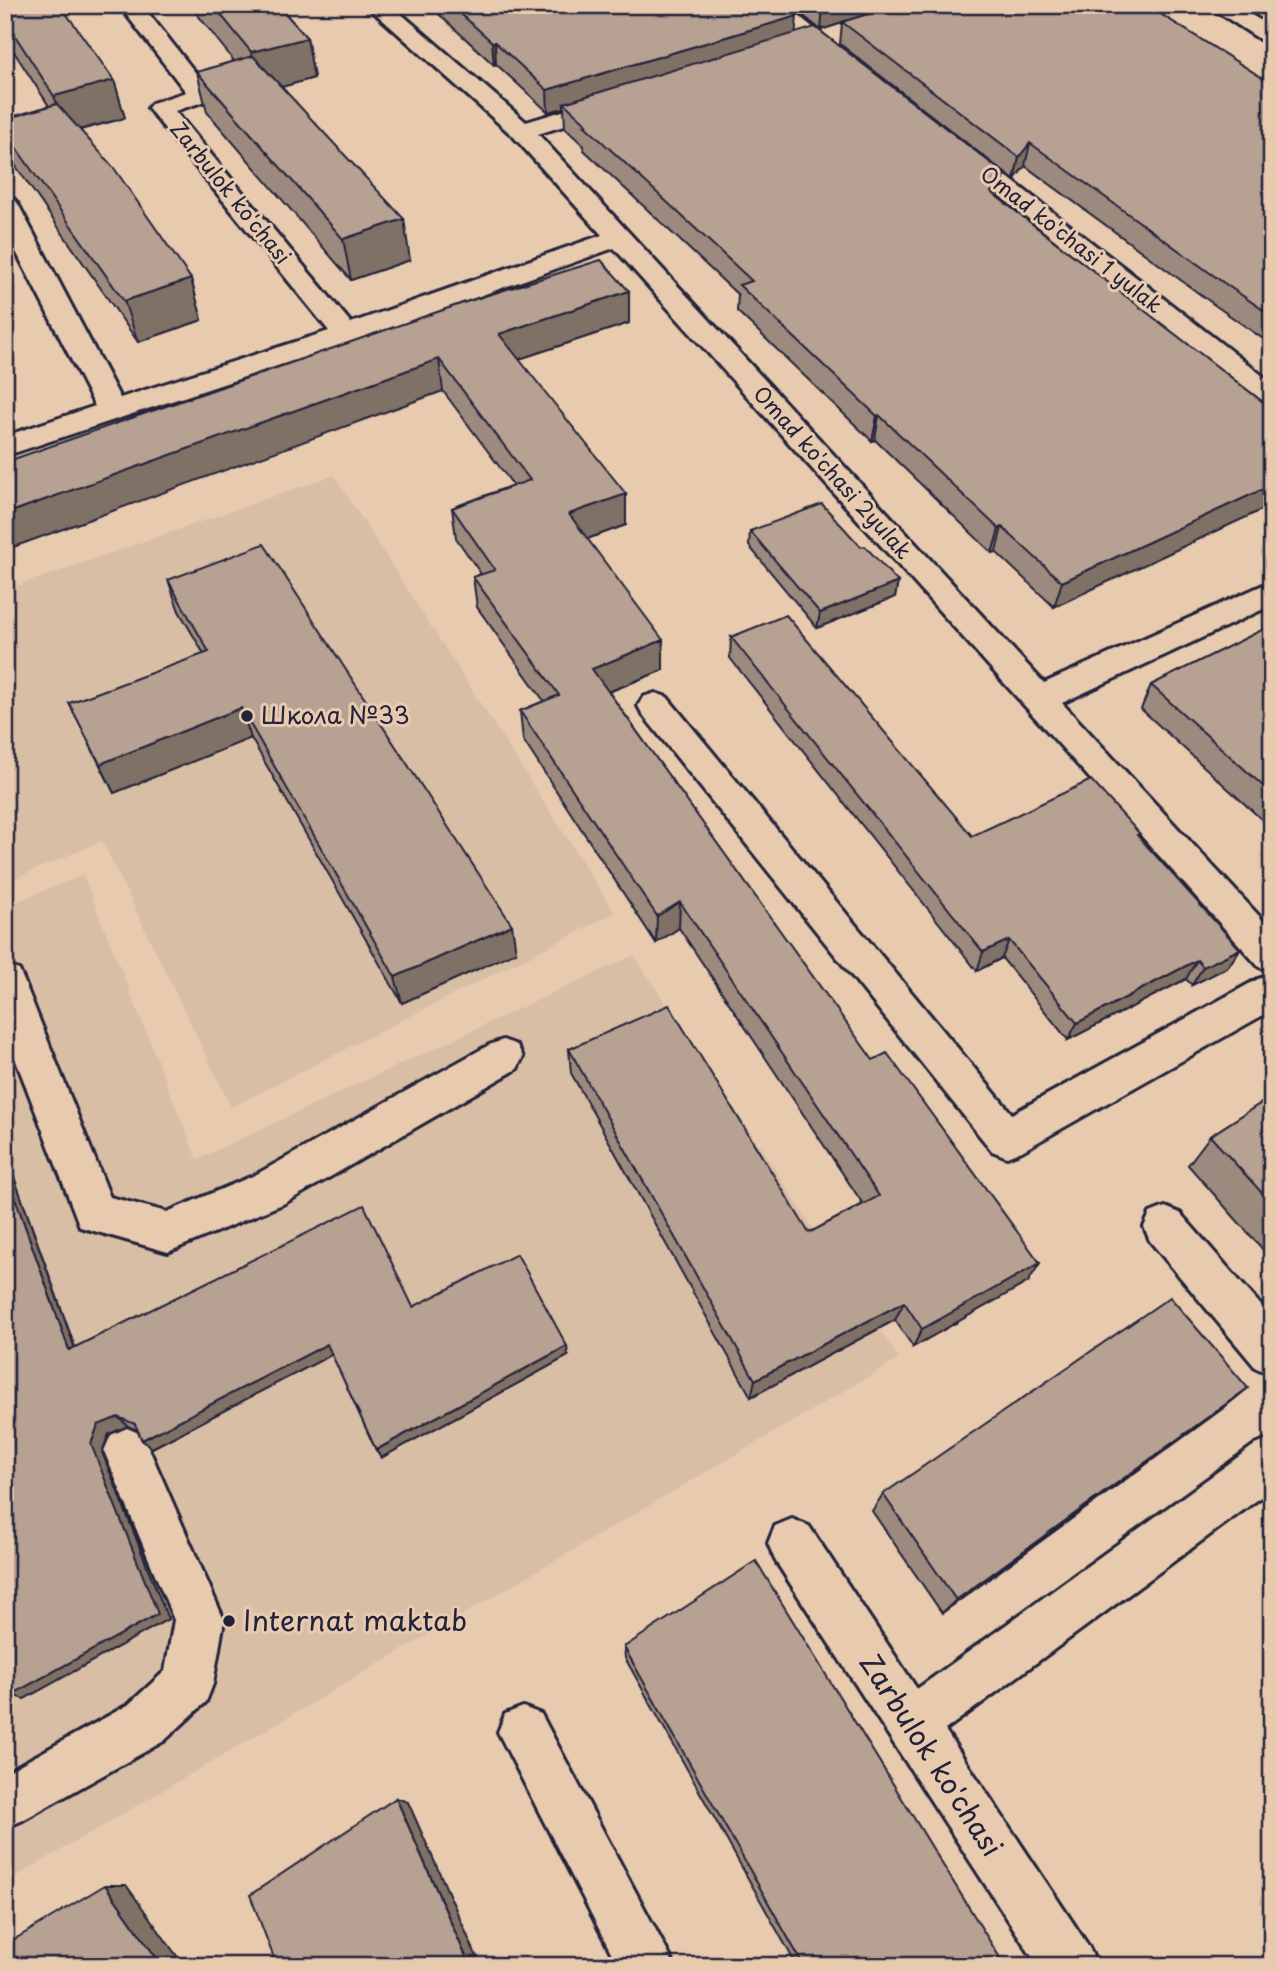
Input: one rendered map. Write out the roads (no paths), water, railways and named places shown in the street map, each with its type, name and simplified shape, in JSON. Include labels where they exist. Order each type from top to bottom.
[{"type":"street","name":"Zarbulok ko'chasi","points":[[130,5],[201,95],[160,108],[346,334]]},
{"type":"street","name":"Omad ko'chasi 2yulak","points":[[377,5],[522,131],[1272,956]]},
{"type":"street","points":[[771,5],[861,75]]},
{"type":"street","points":[[1218,5],[1272,37]]},
{"type":"street","points":[[792,49],[844,33]]},
{"type":"street","points":[[522,131],[638,96]]},
{"type":"street","name":"Omad ko'chasi 1 yulak","points":[[937,134],[1272,398]]},
{"type":"street","points":[[5,138],[11,149],[5,153]]},
{"type":"street","points":[[5,204],[112,411]]},
{"type":"street","points":[[5,446],[346,334],[619,238]]},
{"type":"street","points":[[1037,700],[1272,592]]},
{"type":"street","points":[[655,706],[1007,1138],[1272,991]]},
{"type":"street","points":[[5,981],[95,1213],[168,1232],[270,1189],[503,1057]]},
{"type":"street","points":[[1164,1227],[1272,1352]]},
{"type":"street","points":[[5,1802],[146,1723],[188,1684],[199,1620],[127,1451]]},
{"type":"street","points":[[911,1724],[1272,1460]]},
{"type":"street","name":"Zarbulok ko'chasi","points":[[792,1544],[1070,1966]]},
{"type":"street","points":[[523,1732],[648,1966]]},
{"type":"place","name":"Школа №33","points":[[247,716]]},
{"type":"place","name":"Internat maktab","points":[[229,1621]]}]
